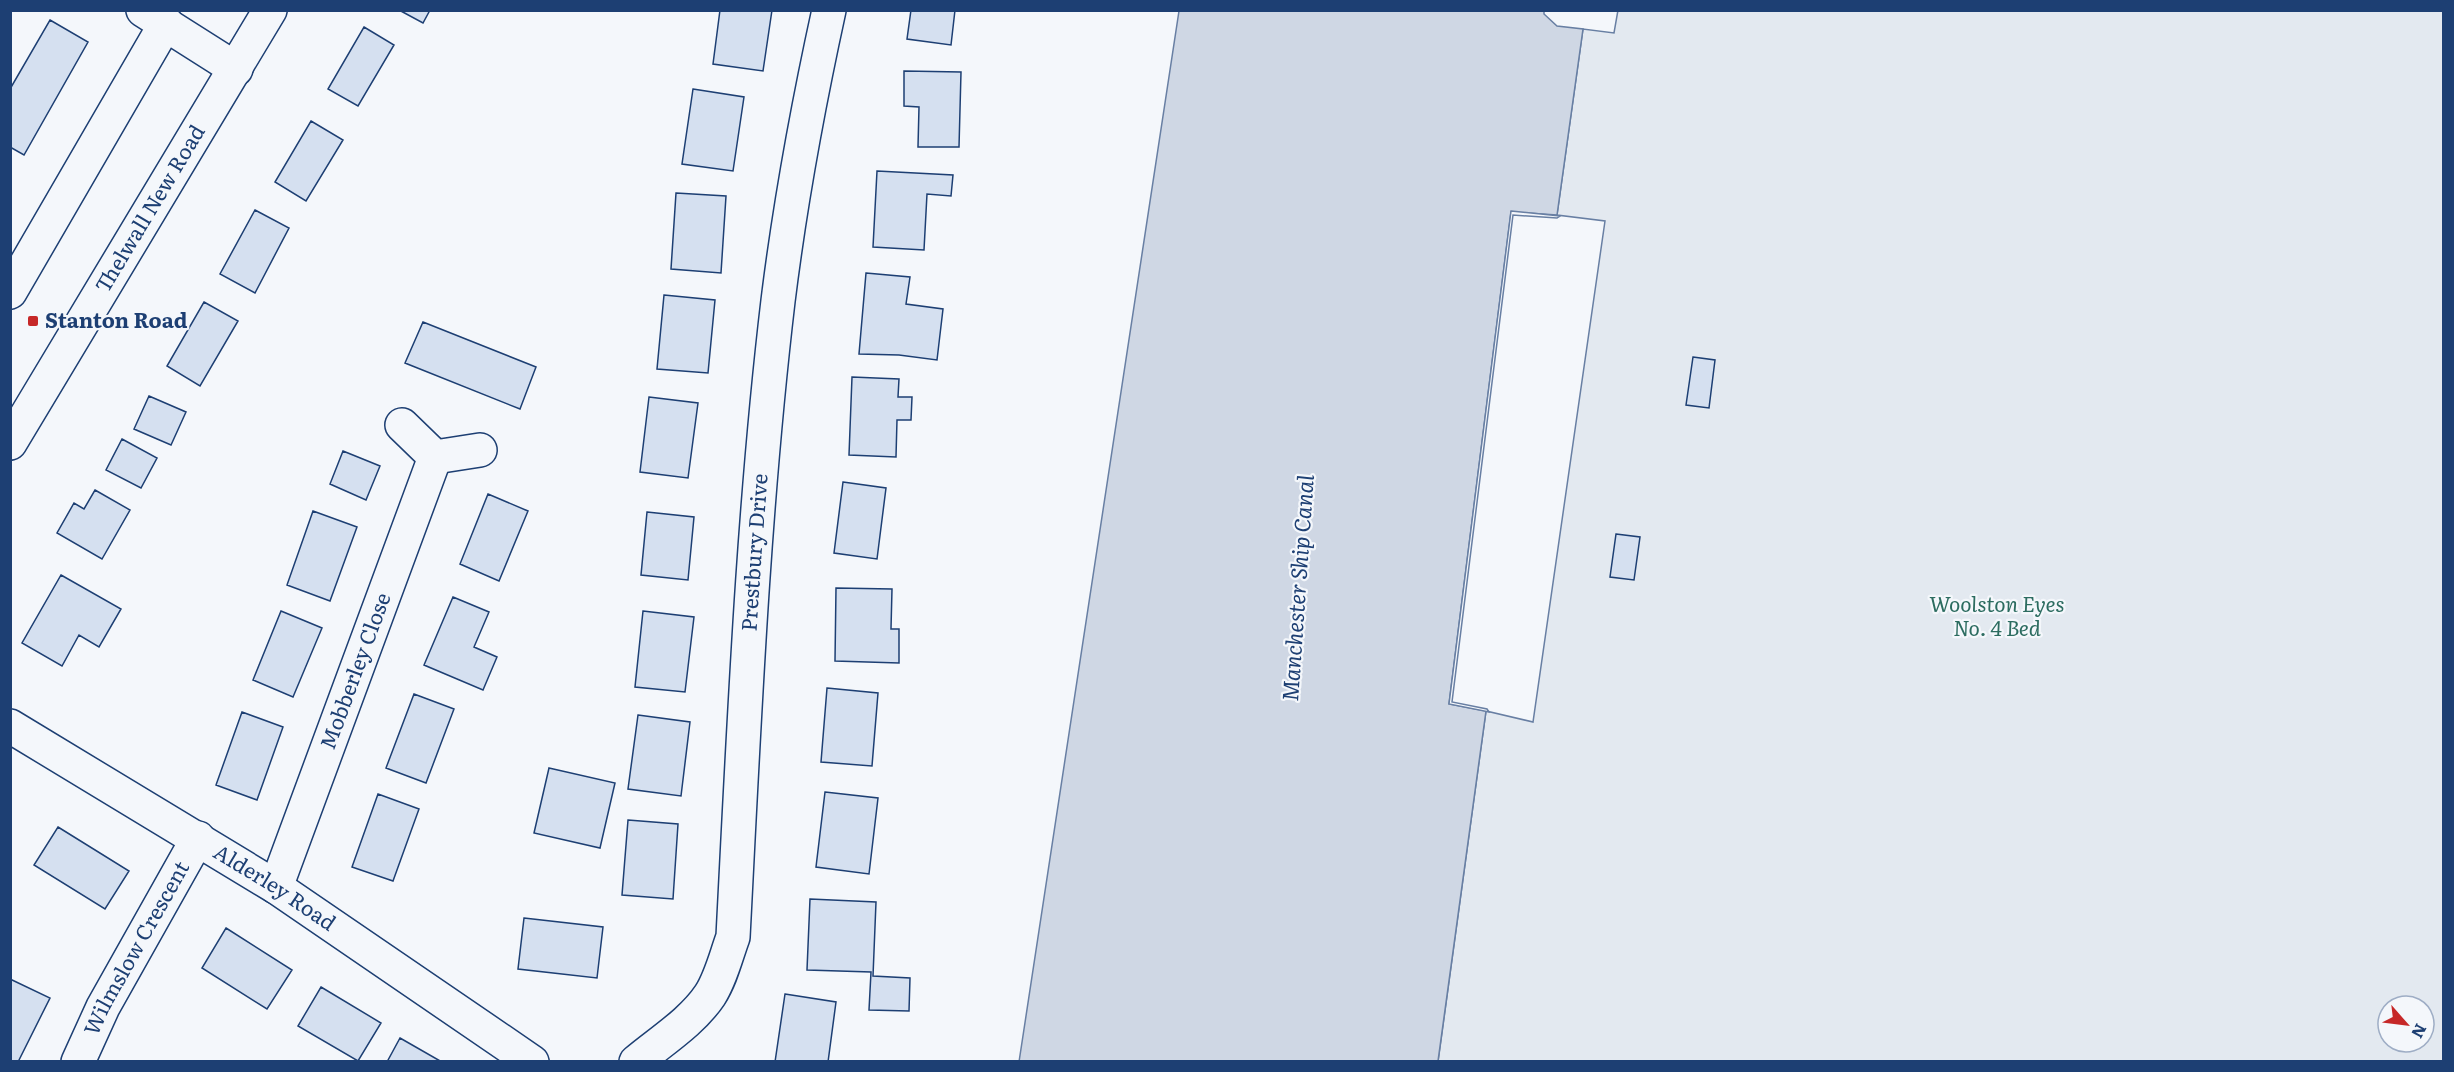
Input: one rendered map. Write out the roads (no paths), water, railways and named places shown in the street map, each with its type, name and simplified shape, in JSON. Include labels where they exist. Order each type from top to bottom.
[{"type":"street","name":"Thelwall New Road","points":[[10,443],[270,10]]},
{"type":"street","name":"Prestbury Drive","points":[[636,1062],[688,1020],[710,995],[733,937],[748,657],[761,473],[777,312],[809,102],[829,10]]},
{"type":"street","points":[[10,292],[154,17],[236,69]]},
{"type":"street","points":[[402,425],[435,457],[480,450]]},
{"type":"street","name":"Mobberley Close","points":[[276,887],[435,457]]},
{"type":"street","name":"Alderley Road","points":[[10,726],[276,887],[532,1062]]},
{"type":"street","name":"Wilmslow Crescent","points":[[78,1062],[103,1007],[198,838]]},
{"type":"water","name":"Manchester Ship Canal","points":[[1544,10],[1544,14],[1557,26],[1583,29],[1557,215],[1511,212],[1449,704],[1486,711],[1438,1061],[1019,1062],[1179,11]]},
{"type":"place","name":"Stanton Road","points":[[33,321]]},
{"type":"park label","name":"Woolston Eyes No. 4 Bed","points":[[1997,617]]}]
